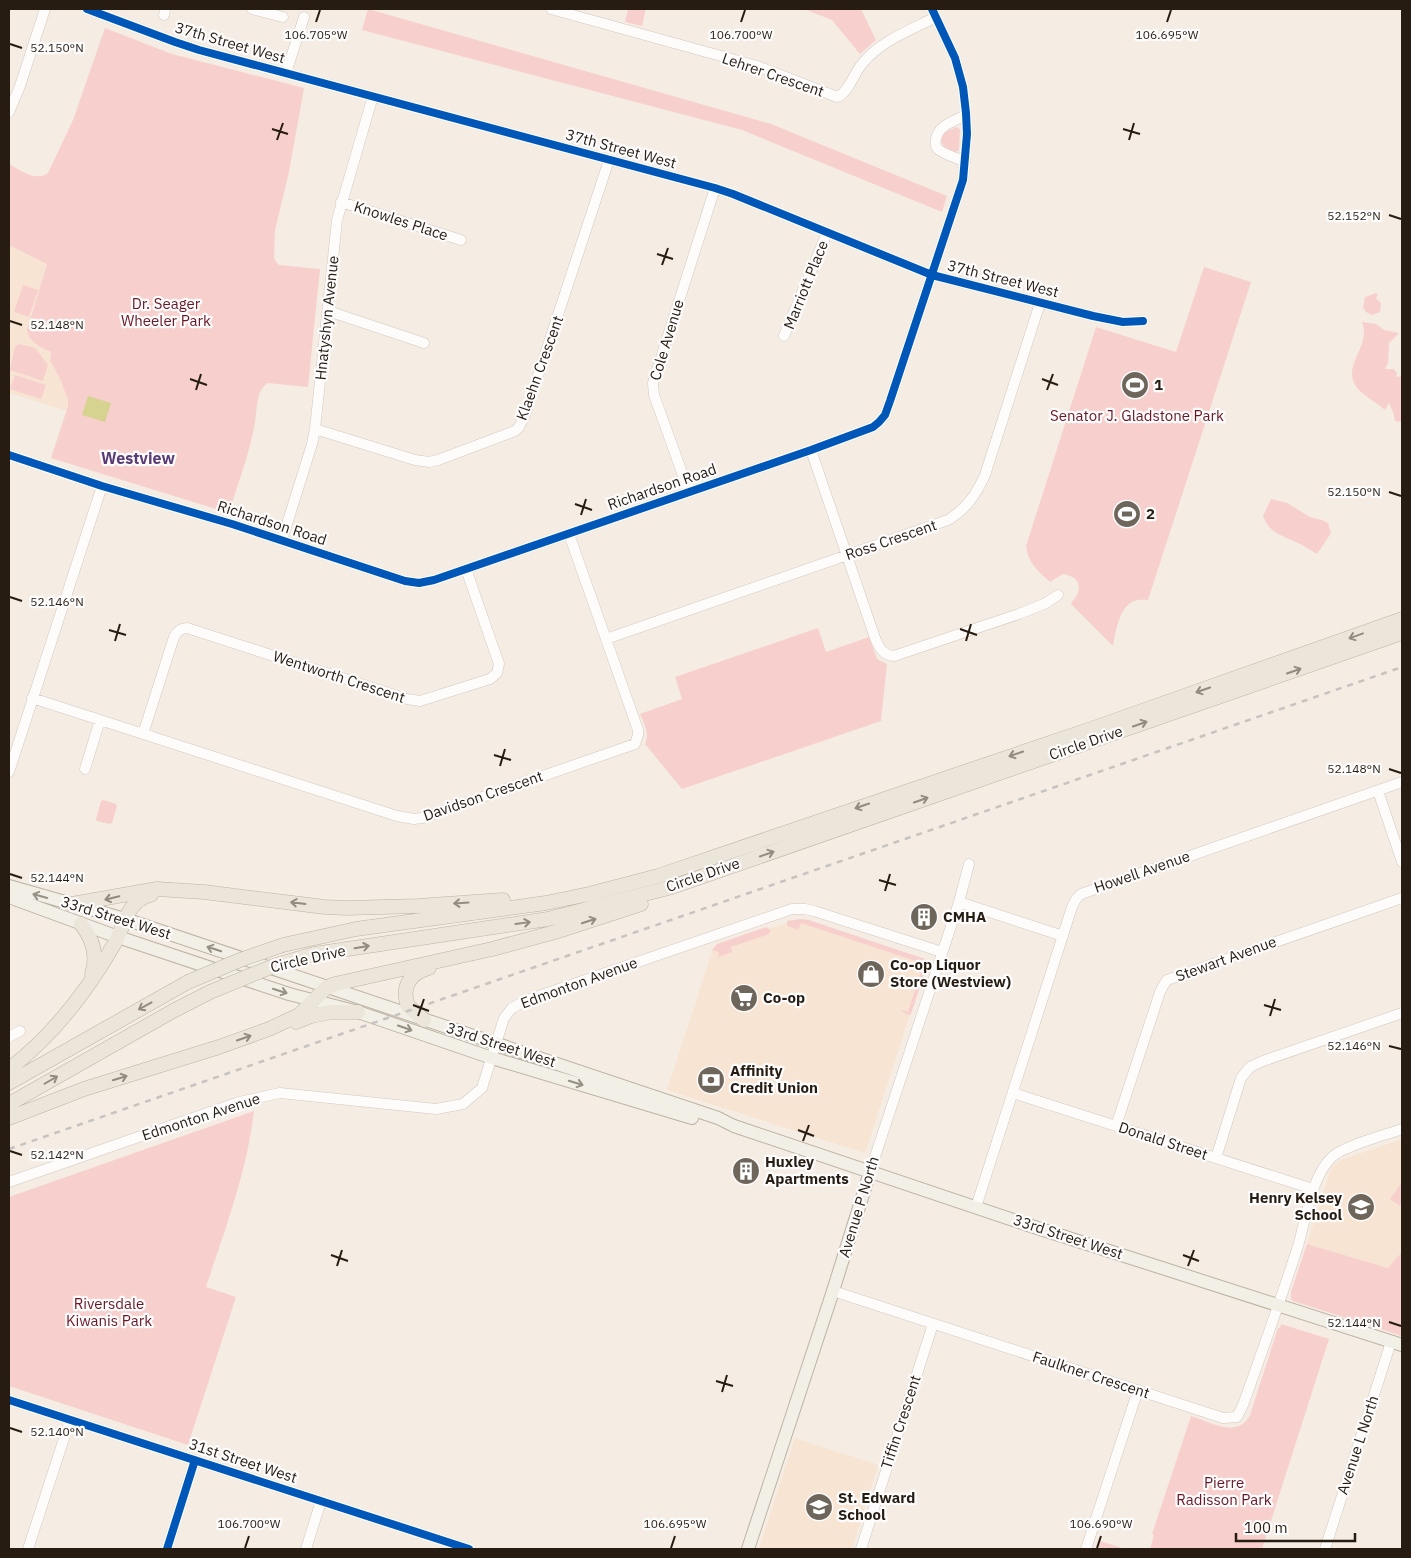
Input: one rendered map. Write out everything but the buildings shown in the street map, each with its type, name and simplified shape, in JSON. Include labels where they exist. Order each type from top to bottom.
[{"type":"highway","name":"Circle Drive","points":[[9,1083],[188,982],[283,945],[356,928],[546,903],[630,884],[1103,725],[1402,619]]},
{"type":"highway","name":"Circle Drive","points":[[9,1104],[173,1011],[210,992],[276,964],[314,954],[548,920],[672,887],[1402,633]]},
{"type":"highway","points":[[72,904],[158,889],[170,889],[325,907],[378,908],[485,902],[551,895],[604,885],[630,884]]},
{"type":"highway","points":[[9,1118],[84,1089],[269,1029],[299,1015],[327,987],[343,981],[492,949],[563,929],[661,897],[672,887]]},
{"type":"highway","points":[[9,1069],[49,1034],[85,990],[118,937],[125,919],[136,902],[148,896],[170,893],[229,895]]},
{"type":"highway","points":[[81,924],[91,938],[95,958],[93,972],[85,990]]},
{"type":"highway","points":[[424,1020],[411,1010],[406,1002],[405,989],[411,977],[424,969],[492,949]]},
{"type":"highway","points":[[269,1029],[332,1012],[358,1012]]},
{"type":"main road","name":"33rd Street West","points":[[9,886],[125,919],[718,1118],[734,1126],[870,1172],[1397,1344]]},
{"type":"main road","name":"33rd Street West","points":[[9,897],[118,937],[313,1001],[358,1012],[492,1058],[715,1124],[734,1126]]},
{"type":"main road","name":"Avenue P North","points":[[748,1549],[870,1172]]},
{"type":"street","points":[[10,105],[20,86],[45,9]]},
{"type":"street","name":"37th Street West","points":[[88,9],[175,42],[715,188],[932,275],[1093,316],[1123,322],[1143,321]]},
{"type":"street","points":[[252,9],[283,17]]},
{"type":"street","name":"Lehrer Crescent","points":[[554,9],[757,66],[837,97],[843,94],[862,64],[873,52],[934,13]]},
{"type":"street","name":"Richardson Road","points":[[9,455],[102,486],[282,540],[412,582],[428,582],[873,427],[885,415],[963,180],[966,103],[960,73],[934,13]]},
{"type":"street","points":[[286,73],[304,17]]},
{"type":"street","name":"Hnatyshyn Avenue","points":[[282,540],[315,429],[328,311],[327,300],[337,220],[373,96]]},
{"type":"street","points":[[965,162],[939,150],[935,142],[936,136],[943,127],[966,116]]},
{"type":"street","name":"Klaehn Crescent","points":[[315,429],[415,460],[429,462],[515,431],[525,416],[609,160]]},
{"type":"street","name":"Cole Avenue","points":[[689,492],[654,395],[653,384],[715,188]]},
{"type":"street","name":"Knowles Place","points":[[341,202],[461,240]]},
{"type":"street","name":"Marriott Place","points":[[784,336],[827,233]]},
{"type":"street","name":"Ross Crescent","points":[[606,639],[948,520],[959,513],[978,491],[985,475],[1040,303]]},
{"type":"street","points":[[328,311],[424,343]]},
{"type":"street","points":[[811,450],[878,646],[884,654],[894,656],[1019,614],[1046,603],[1058,595]]},
{"type":"street","points":[[9,772],[102,486]]},
{"type":"street","name":"Davidson Crescent","points":[[32,698],[397,816],[414,819],[422,818],[635,744],[638,730],[569,534]]},
{"type":"street","name":"Wentworth Crescent","points":[[143,734],[174,637],[182,628],[413,700],[420,701],[433,698],[490,679],[497,674],[499,664],[466,569]]},
{"type":"street","points":[[85,769],[100,720]]},
{"type":"street","name":"Howell Avenue","points":[[976,1207],[1072,907],[1081,894],[1402,782]]},
{"type":"street","points":[[1378,791],[1402,862]]},
{"type":"street","name":"Avenue P North","points":[[870,1172],[959,902],[969,864]]},
{"type":"street","name":"Stewart Avenue","points":[[1116,1126],[1160,992],[1168,980],[1402,898]]},
{"type":"street","points":[[959,902],[1063,936]]},
{"type":"street","name":"Edmonton Avenue","points":[[9,1182],[239,1102],[280,1093],[436,1109],[463,1104],[482,1088],[504,1018],[512,1008],[527,1000],[792,909],[814,911],[942,952]]},
{"type":"street","points":[[1216,1158],[1241,1078],[1250,1067],[1402,1013]]},
{"type":"street","points":[[9,1037],[20,1031]]},
{"type":"street","name":"Donald Street","points":[[1013,1093],[1314,1189]]},
{"type":"street","points":[[1278,1306],[1314,1189],[1322,1170],[1335,1154],[1402,1129]]},
{"type":"street","name":"Faulkner Crescent","points":[[833,1291],[1223,1418],[1237,1417],[1243,1405],[1278,1306]]},
{"type":"street","name":"Tiffin Crescent","points":[[860,1549],[933,1324]]},
{"type":"street","name":"Avenue L North","points":[[1325,1549],[1397,1344]]},
{"type":"street","points":[[1086,1549],[1138,1390]]},
{"type":"street","name":"31st Street West","points":[[9,1400],[321,1501],[445,1546],[469,1549]]},
{"type":"street","points":[[28,1549],[70,1420]]},
{"type":"street","points":[[167,1549],[195,1460]]},
{"type":"street","points":[[306,1549],[321,1501]]},
{"type":"shaded area","points":[[9,245],[47,263],[27,330],[31,340],[51,352],[50,360],[68,400],[67,411],[9,393]]},
{"type":"shaded area","points":[[88,396],[111,403],[105,422],[82,415]]},
{"type":"shaded area","points":[[798,920],[923,958],[926,965],[865,1153],[667,1090],[713,949],[720,944]]},
{"type":"shaded area","name":"Henry Kelsey School","points":[[1402,1139],[1402,1252],[1388,1268],[1307,1244],[1333,1166],[1341,1160]]},
{"type":"shaded area","name":"St. Edward School","points":[[795,1438],[878,1465],[852,1549],[759,1549]]},
{"type":"green space","points":[[368,9],[771,124],[947,196],[942,212],[742,130],[362,30]]},
{"type":"green space","points":[[628,9],[646,9],[642,26],[625,22]]},
{"type":"green space","points":[[804,9],[861,9],[876,40],[860,54],[832,20]]},
{"type":"green space","name":"Dr. Seager Wheeler Park","points":[[105,28],[172,54],[304,88],[289,172],[275,230],[274,257],[279,265],[320,269],[308,387],[268,383],[261,390],[250,445],[229,513],[51,458],[68,406],[68,400],[50,360],[51,352],[33,341],[27,330],[47,264],[9,245],[9,164],[33,176],[48,173],[73,120]]},
{"type":"green space","points":[[956,127],[960,129],[959,150],[956,152],[944,147],[941,141],[944,133]]},
{"type":"green space","name":"Senator J. Gladstone Park","points":[[1204,267],[1251,282],[1148,600],[1134,601],[1127,606],[1118,622],[1113,646],[1072,605],[1071,603],[1079,589],[1077,581],[1063,574],[1050,582],[1031,562],[1026,546],[1096,327],[1176,352]]},
{"type":"green space","points":[[23,285],[38,290],[29,317],[14,312]]},
{"type":"green space","points":[[1376,293],[1378,295],[1376,298],[1381,303],[1380,312],[1372,315],[1366,312],[1363,307],[1365,297]]},
{"type":"green space","points":[[1362,322],[1376,324],[1384,330],[1399,333],[1389,343],[1388,363],[1385,369],[1394,369],[1397,373],[1396,377],[1402,376],[1402,422],[1395,421],[1389,403],[1385,410],[1360,391],[1353,379],[1354,363],[1363,340]]},
{"type":"green space","points":[[19,344],[35,348],[48,365],[43,381],[10,370],[15,347]]},
{"type":"green space","points":[[15,375],[46,385],[41,399],[10,389]]},
{"type":"green space","points":[[1271,499],[1287,503],[1310,517],[1328,523],[1331,533],[1317,554],[1299,543],[1276,533],[1268,526],[1263,516]]},
{"type":"green space","points":[[818,628],[826,652],[869,637],[877,659],[887,664],[881,721],[682,789],[645,744],[647,732],[640,714],[682,699],[675,677]]},
{"type":"green space","points":[[103,800],[117,806],[112,823],[109,824],[97,821],[96,819],[101,801]]},
{"type":"green space","points":[[809,920],[925,959],[927,965],[911,1014],[909,1015],[901,1011],[908,1012],[921,971],[914,969],[916,961],[801,923],[798,930],[787,924],[787,921]]},
{"type":"green space","points":[[766,927],[771,930],[769,934],[731,947],[732,952],[718,957],[719,952],[712,950],[717,944]]},
{"type":"green space","name":"Riversdale Kiwanis Park","points":[[254,1111],[241,1178],[206,1287],[236,1297],[188,1445],[9,1386],[9,1197]]},
{"type":"green space","points":[[1402,1182],[1402,1203],[1400,1206],[1390,1199]]},
{"type":"green space","points":[[1307,1244],[1388,1268],[1402,1252],[1402,1336],[1293,1301],[1291,1299],[1291,1292]]},
{"type":"green space","name":"Pierre Radisson Park","points":[[1281,1324],[1329,1339],[1262,1549],[1150,1549],[1154,1535],[1152,1534],[1191,1416],[1223,1427],[1238,1426],[1245,1422],[1250,1415],[1278,1328],[1280,1328]]},
{"type":"green space","points":[[1100,1541],[1125,1549],[1098,1549]]},
{"type":"railway","points":[[9,1149],[1402,667]]},
{"type":"cycle path","points":[[87,9],[199,50],[715,188],[932,275],[1093,316],[1123,322],[1143,321]]},
{"type":"cycle path","points":[[9,455],[102,486],[232,524],[405,581],[419,583],[434,580],[873,427],[885,415],[963,180],[967,134],[963,87],[955,58],[932,9]]},
{"type":"cycle path","points":[[9,1400],[469,1549]]},
{"type":"cycle path","points":[[167,1549],[195,1460]]},
{"type":"place","name":"1","points":[[1135,385]]},
{"type":"place","name":"2","points":[[1127,514]]},
{"type":"place","name":"CMHA","points":[[924,917]]},
{"type":"place","name":"Co-op Liquor Store (Westview)","points":[[871,974]]},
{"type":"place","name":"Co-op","points":[[744,998]]},
{"type":"place","name":"Affinity Credit Union","points":[[711,1080]]},
{"type":"place","name":"Huxley Apartments","points":[[746,1171]]},
{"type":"place","name":"Henry Kelsey School","points":[[1361,1207]]},
{"type":"place","name":"St. Edward School","points":[[819,1507]]},
{"type":"district","name":"Westview","points":[[138,458]]}]
